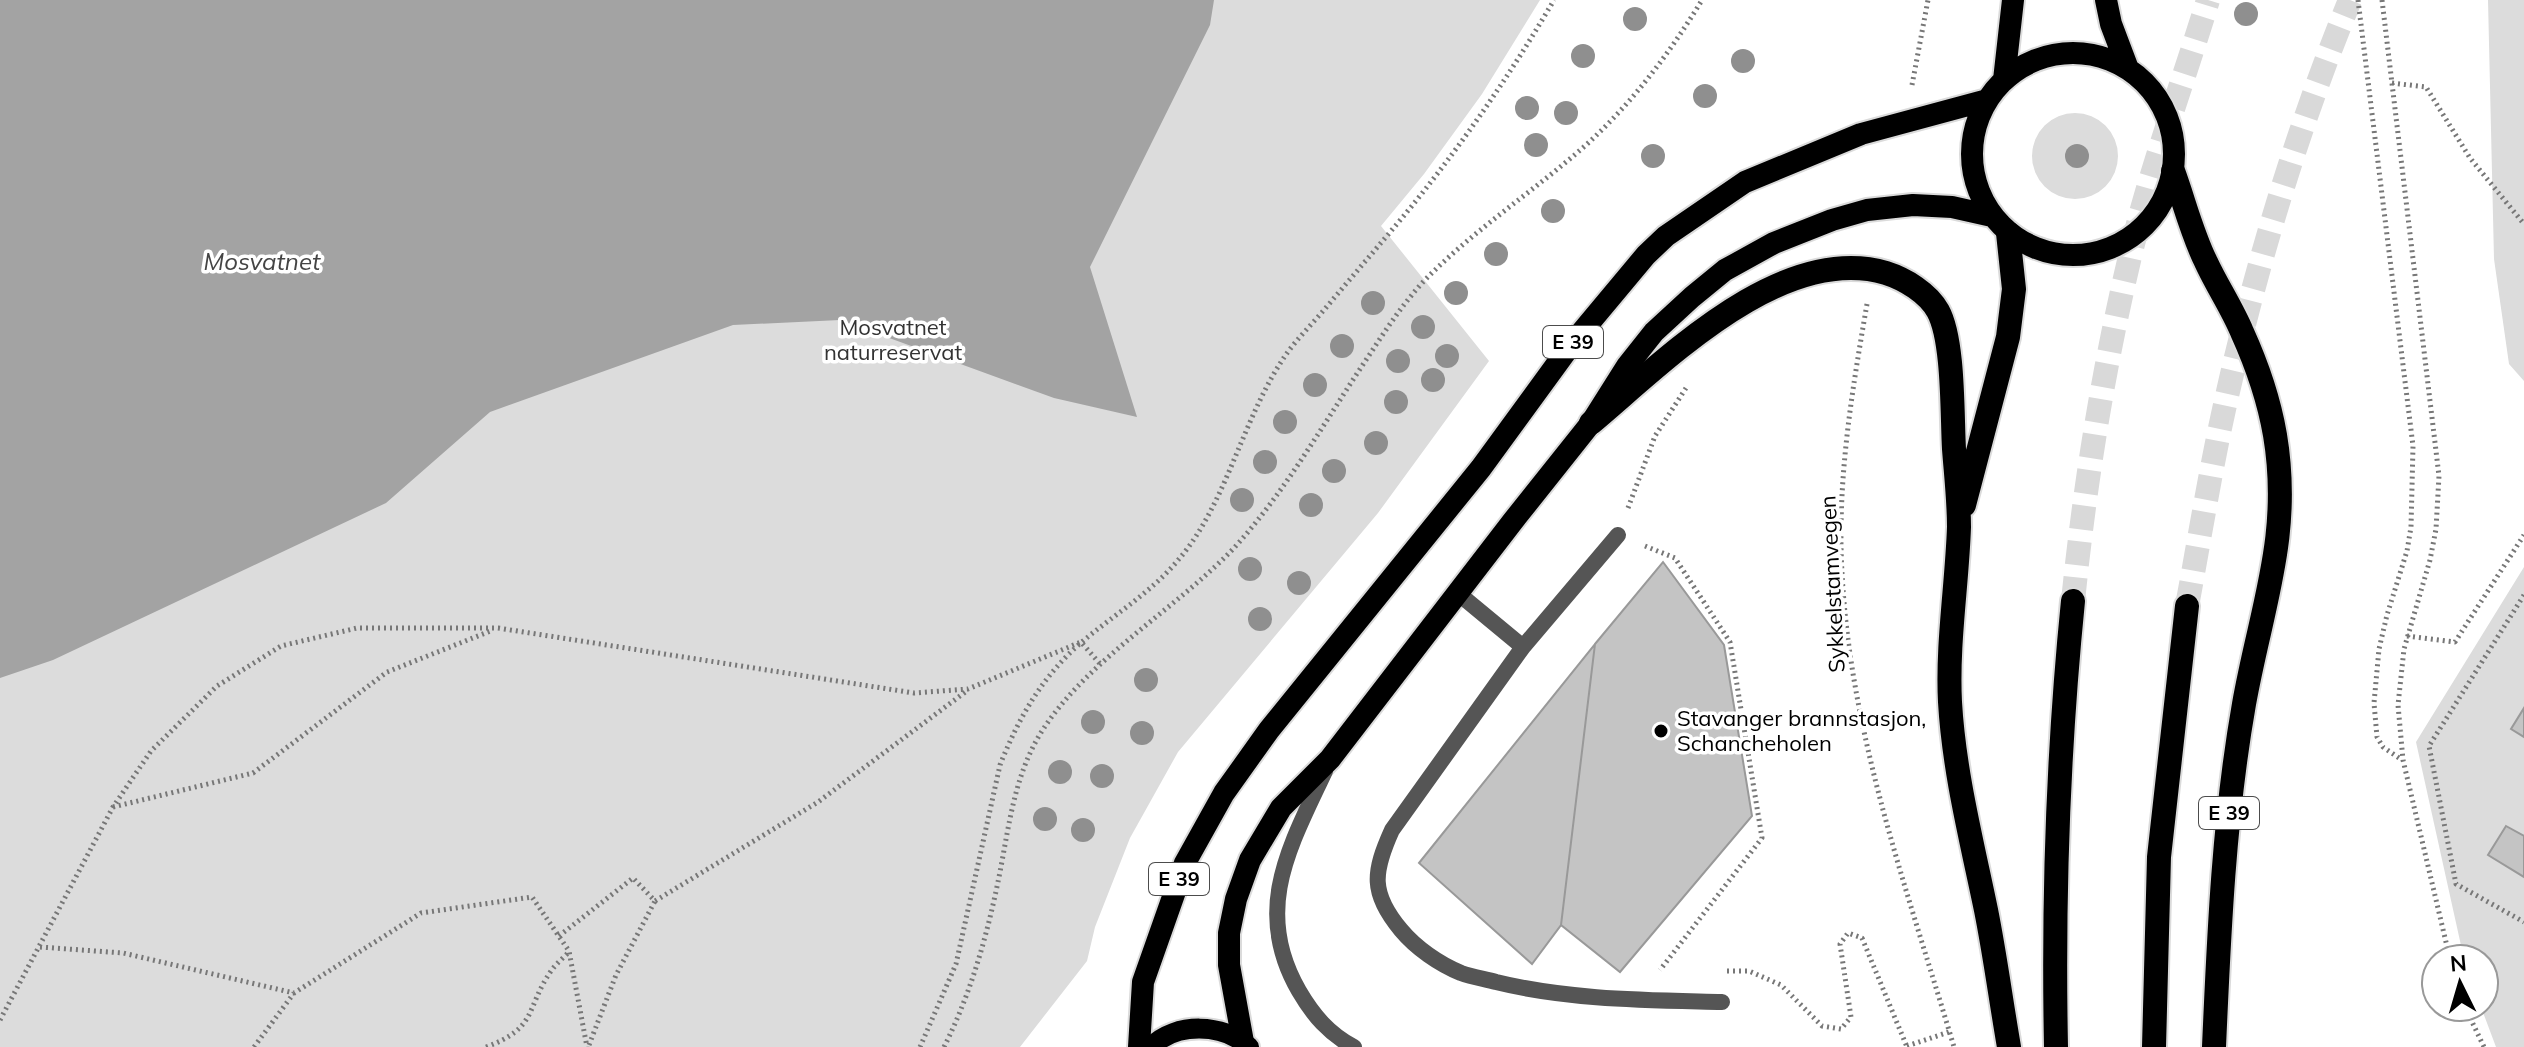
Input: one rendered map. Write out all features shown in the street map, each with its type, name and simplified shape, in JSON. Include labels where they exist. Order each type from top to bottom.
[{"type":"highway","points":[[2004,80],[2013,0]]},
{"type":"highway","name":"E 39","points":[[2106,0],[2111,24],[2128,69]]},
{"type":"highway","name":"E 39","points":[[1246,1045],[1229,965],[1229,933],[1236,899],[1250,860],[1281,808],[1330,759],[1591,423],[1627,366],[1654,332],[1725,270],[1774,243],[1867,210],[1913,205],[1952,207],[2000,224],[2034,248],[2064,255],[2094,253],[2122,243],[2147,225],[2164,199],[2173,171],[2174,141],[2166,113],[2150,88],[2128,69],[2097,56],[2064,53],[2032,62],[2004,80],[1987,100],[1975,128],[1972,159],[1977,189],[2000,224],[2014,289],[2008,337],[1959,526]]},
{"type":"highway","name":"E 39","points":[[1139,1047],[1143,982],[1185,863],[1224,793],[1269,730],[1481,468],[1570,346],[1646,255],[1666,236],[1745,182],[1861,134],[1987,100]]},
{"type":"highway","name":"E 39","points":[[2173,171],[2204,260],[2242,330],[2261,379],[2275,436],[2280,489],[2279,539],[2244,703],[2230,806],[2220,909],[2214,1047]]},
{"type":"highway","name":"E 39","points":[[1591,423],[1721,316],[1767,290],[1808,276],[1842,268],[1869,268],[1898,277],[1918,290],[1938,311],[1947,342],[1959,526],[1950,702],[1964,803],[2009,1047]]},
{"type":"highway","points":[[2056,1047],[2056,826],[2061,713],[2073,601]]},
{"type":"highway","points":[[2154,1047],[2159,857],[2187,606]]},
{"type":"main road","points":[[1151,1047],[1176,1032],[1199,1028],[1223,1032],[1246,1045]]},
{"type":"street","points":[[1618,535],[1523,647],[1392,830],[1379,858],[1378,894],[1390,917],[1414,945],[1460,973],[1529,990],[1631,999],[1722,1002]]},
{"type":"street","points":[[1459,594],[1523,647]]},
{"type":"street","points":[[1330,759],[1282,868],[1276,899],[1276,923],[1293,980],[1310,1010],[1335,1037],[1354,1047]]},
{"type":"path","points":[[920,1047],[956,964],[1000,765],[1012,734],[1046,678],[1081,642],[1152,586],[1179,560],[1197,536],[1256,405],[1287,354],[1462,142],[1497,94],[1554,0]]},
{"type":"path","points":[[944,1047],[962,1009],[983,944],[1012,805],[1022,771],[1041,732],[1074,690],[1185,594],[1235,546],[1261,515],[1382,336],[1422,283],[1588,143],[1619,112],[1648,79],[1702,0]]},
{"type":"path","points":[[1912,85],[1928,0]]},
{"type":"path","points":[[2358,0],[2413,446],[2413,505],[2409,539],[2384,626],[2374,703],[2377,737],[2383,747],[2403,760]]},
{"type":"path","points":[[2382,0],[2439,476],[2436,529],[2407,636],[2398,705],[2403,760],[2446,943]]},
{"type":"path","points":[[2392,83],[2426,87],[2470,158],[2524,224]]},
{"type":"path","name":"Sykkelstamvegen","points":[[1868,299],[1848,414],[1843,465],[1841,548],[1850,660],[1870,763],[1954,1047]]},
{"type":"path","points":[[1631,999],[1660,970],[1762,838],[1730,642],[1675,558],[1618,535],[1655,436],[1693,378],[1696,335]]},
{"type":"path","points":[[2407,636],[2455,642],[2524,535]]},
{"type":"path","points":[[2524,595],[2429,746],[2456,884],[2524,922]]},
{"type":"path","points":[[0,1020],[113,807],[151,751],[217,686],[281,646],[357,628],[498,628],[914,693],[968,689]]},
{"type":"path","points":[[113,807],[253,773],[387,672],[498,628]]},
{"type":"path","points":[[1081,642],[1101,665]]},
{"type":"path","points":[[588,1047],[616,975],[655,901],[818,802],[968,689],[1081,642]]},
{"type":"path","points":[[559,936],[633,878],[655,901]]},
{"type":"path","points":[[254,1047],[294,993],[421,913],[532,897],[569,951],[588,1047]]},
{"type":"path","points":[[1719,971],[1749,971],[1781,985],[1822,1026],[1841,1029],[1851,1017],[1840,944],[1848,933],[1862,938],[1907,1047],[1949,1032]]},
{"type":"path","points":[[40,947],[123,953],[294,993]]},
{"type":"path","points":[[486,1047],[508,1039],[527,1022],[550,972],[569,951]]},
{"type":"path","points":[[1660,970],[1675,970]]},
{"type":"path","points":[[2473,1023],[2484,1047]]},
{"type":"green space","name":"Mosvatnet naturreservat","points":[[0,0],[1540,0],[1482,94],[1424,174],[1381,226],[1489,361],[1378,513],[1178,752],[1130,838],[1095,927],[1087,961],[1020,1047],[0,1047]]},
{"type":"green space","points":[[2488,0],[2524,0],[2524,381],[2509,364],[2494,259]]},
{"type":"green space","points":[[2075,113],[2091,117],[2105,126],[2114,140],[2118,156],[2114,172],[2105,186],[2091,195],[2075,199],[2059,195],[2045,186],[2036,172],[2032,156],[2036,140],[2045,126],[2059,117]]},
{"type":"green space","points":[[2524,567],[2524,1047],[2496,1047],[2487,1023],[2500,1023],[2500,943],[2460,943],[2416,742]]},
{"type":"water","name":"Mosvatnet","points":[[0,0],[1214,0],[1210,25],[1090,267],[1137,417],[1054,398],[840,320],[733,325],[490,412],[386,503],[53,660],[0,678]]},
{"type":"building","name":"Stavanger brannstasjon, Schancheholen","points":[[1663,562],[1724,645],[1752,816],[1620,972],[1561,925],[1595,644]]},
{"type":"building","points":[[1595,644],[1561,925],[1532,964],[1419,863]]},
{"type":"building","points":[[2524,708],[2524,737],[2511,729]]},
{"type":"building","points":[[2506,826],[2524,836],[2524,877],[2488,855]]},
{"type":"tunnel","points":[[2073,601],[2084,505],[2117,314],[2139,220],[2208,0]]},
{"type":"tunnel","points":[[2187,606],[2221,422],[2252,295],[2296,146],[2350,0]]},
{"type":"place","name":"Stavanger brannstasjon, Schancheholen","points":[[1661,731]]}]
